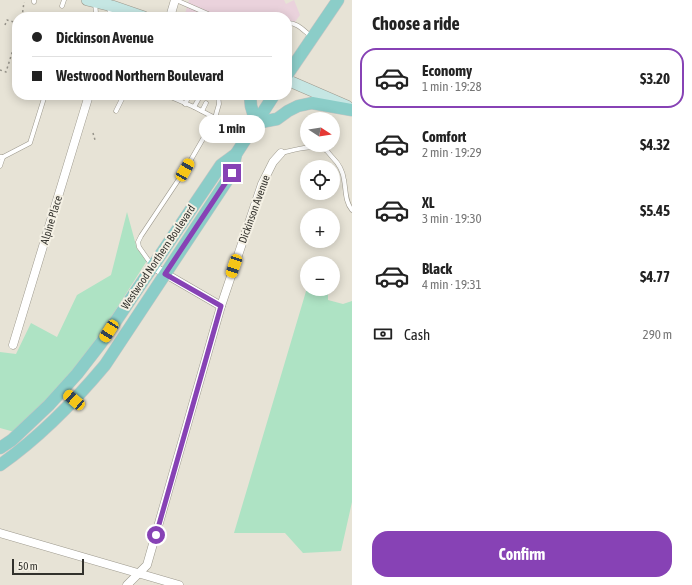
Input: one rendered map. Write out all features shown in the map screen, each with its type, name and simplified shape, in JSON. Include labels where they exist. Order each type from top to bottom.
[{"type":"main road","points":[[292,68],[338,0]]},
{"type":"main road","points":[[92,5],[112,11]]},
{"type":"main road","points":[[292,82],[352,109]]},
{"type":"main road","points":[[250,100],[256,123],[277,119],[288,110],[312,103],[352,109]]},
{"type":"main road","name":"Westwood Northern Boulevard","points":[[0,448],[12,440],[49,405],[77,374],[101,343],[221,165],[236,154],[271,100]]},
{"type":"main road","name":"Westwood Northern Boulevard","points":[[0,465],[33,440],[63,412],[105,365],[232,173],[236,154]]},
{"type":"street","points":[[172,12],[176,0]]},
{"type":"street","name":"Alpine Place","points":[[13,346],[87,100]]},
{"type":"street","name":"Dickinson Avenue","points":[[127,585],[147,565],[221,306],[262,184],[273,162],[281,153]]},
{"type":"street","points":[[152,266],[221,306]]},
{"type":"street","points":[[0,533],[179,585]]},
{"type":"lane","points":[[62,6],[64,0]]},
{"type":"lane","points":[[176,0],[204,12]]},
{"type":"lane","points":[[189,5],[190,0]]},
{"type":"lane","points":[[292,23],[298,25],[313,38]]},
{"type":"lane","points":[[0,166],[1,157],[30,143],[43,100]]},
{"type":"lane","points":[[116,111],[122,100]]},
{"type":"lane","points":[[179,100],[214,118]]},
{"type":"lane","points":[[185,104],[187,100]]},
{"type":"lane","points":[[194,108],[198,100]]},
{"type":"lane","points":[[152,266],[139,247],[138,242],[185,170],[214,118],[219,104],[219,100]]},
{"type":"lane","points":[[202,111],[206,103]]},
{"type":"lane","points":[[281,153],[313,147],[326,151],[337,162],[341,169],[348,206],[352,210]]},
{"type":"lane","points":[[62,391],[74,400]]},
{"type":"path","points":[[23,12],[24,2]]},
{"type":"path","points":[[5,25],[6,20],[12,22]]},
{"type":"path","points":[[0,70],[6,72],[12,53]]},
{"type":"path","points":[[93,133],[94,140]]},
{"type":"shaded area","points":[[189,0],[284,0],[286,4],[294,0],[300,15],[292,26],[292,12],[185,12]]},
{"type":"green space","points":[[127,212],[137,249],[148,259],[91,347],[77,374],[18,433],[0,428],[0,352],[16,354],[31,323],[57,337],[77,295],[111,275]]},
{"type":"green space","points":[[305,296],[328,296],[328,300],[343,304],[352,301],[352,502],[341,551],[303,553],[285,533],[234,533]]},
{"type":"route","points":[[156,535],[221,306],[165,274],[232,173]]}]
